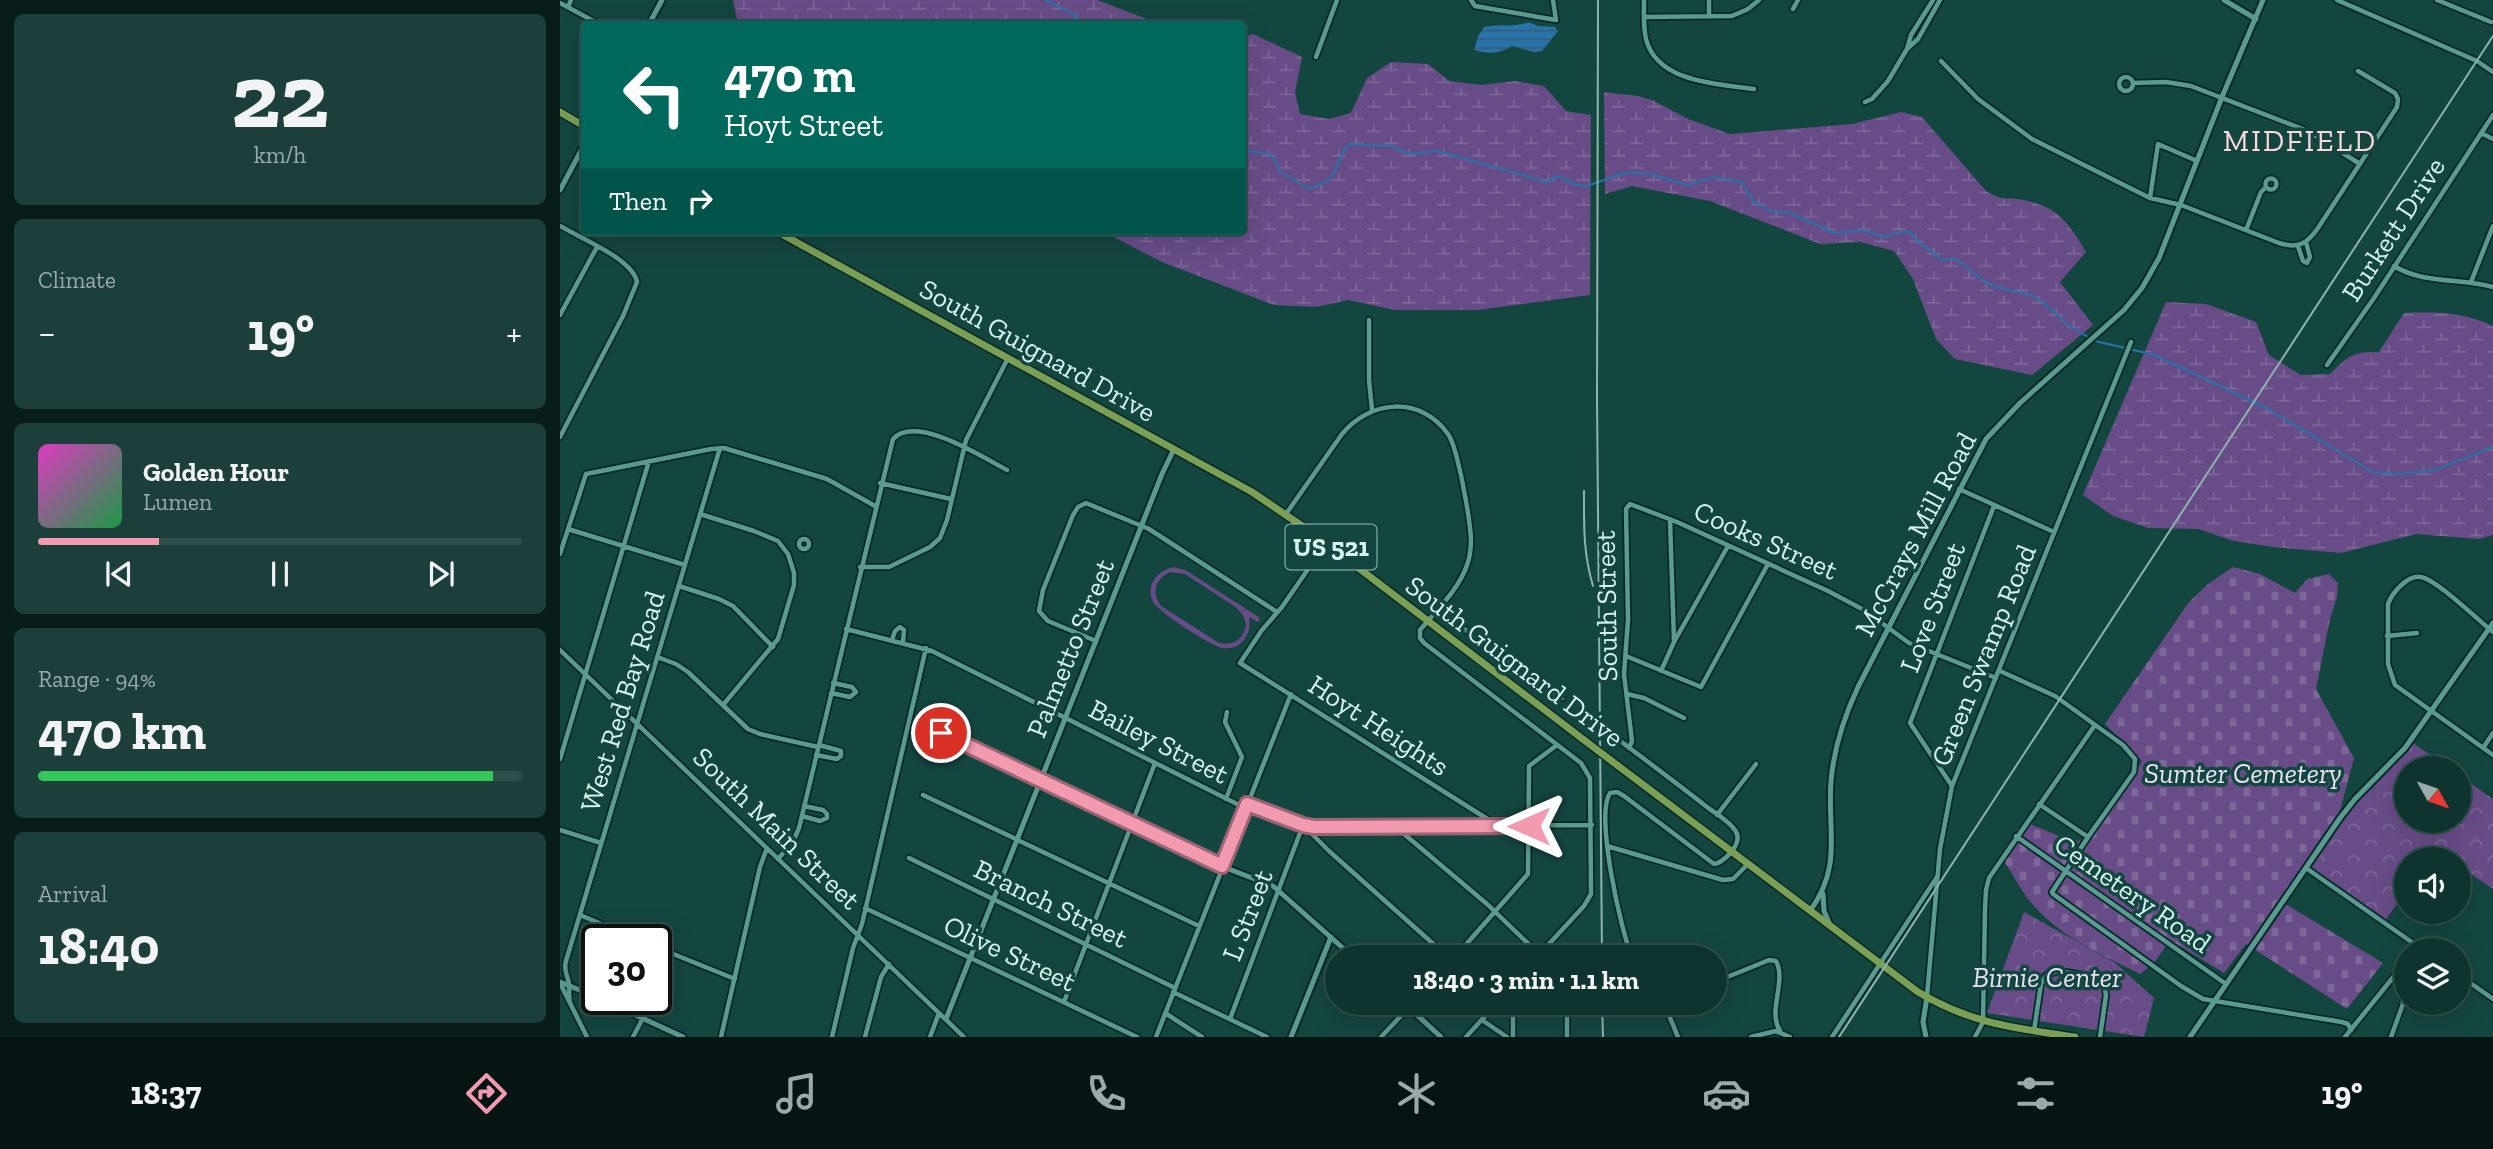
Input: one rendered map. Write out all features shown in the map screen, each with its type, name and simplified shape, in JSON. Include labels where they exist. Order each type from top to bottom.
[{"type":"highway","points":[[560,112],[581,124]]},
{"type":"highway","name":"South Guignard Drive","points":[[783,235],[1252,492],[1326,543],[1878,964],[1927,997],[1983,1022],[2075,1037]]},
{"type":"street","points":[[568,8],[571,0]]},
{"type":"street","points":[[651,21],[662,0]]},
{"type":"street","points":[[1316,57],[1337,0]]},
{"type":"street","points":[[1471,0],[1475,6],[1556,20],[1553,0]]},
{"type":"street","points":[[1644,0],[1646,40],[1654,54],[1668,68],[1696,80],[1754,89]]},
{"type":"street","points":[[1709,0],[1709,16]]},
{"type":"street","points":[[1644,17],[1723,17],[1740,13],[1759,0]]},
{"type":"street","points":[[1793,9],[1798,0]]},
{"type":"street","points":[[1907,50],[1911,35],[1933,0]]},
{"type":"street","points":[[1865,102],[1872,99],[1888,81],[1907,50],[1918,40],[1940,0]]},
{"type":"street","points":[[2224,0],[2256,19]]},
{"type":"street","name":"McCrays Mill Road","points":[[1810,912],[1823,891],[1831,864],[1830,791],[1838,740],[1851,701],[1978,453],[2003,419],[2124,310],[2150,277],[2263,0]]},
{"type":"street","points":[[2337,0],[2470,57],[2493,72]]},
{"type":"street","points":[[2437,0],[2491,22]]},
{"type":"street","points":[[560,3],[593,21]]},
{"type":"street","points":[[1941,61],[1978,99],[2027,136],[2150,198],[2180,205],[2279,243],[2298,246],[2306,242],[2318,229],[2395,112],[2398,99],[2392,91],[2358,71]]},
{"type":"street","points":[[2133,83],[2177,83],[2222,97],[2308,131],[2360,164]]},
{"type":"street","name":"Burkett Drive","points":[[2327,365],[2493,115]]},
{"type":"street","points":[[2481,133],[2493,139]]},
{"type":"street","points":[[2150,198],[2158,144],[2197,161]]},
{"type":"street","points":[[560,190],[581,151]]},
{"type":"street","points":[[2246,230],[2261,192],[2266,187]]},
{"type":"street","points":[[560,226],[628,266],[635,274],[637,282],[618,328],[560,437]]},
{"type":"street","points":[[2471,282],[2493,226]]},
{"type":"street","points":[[2298,246],[2302,260],[2307,263],[2310,257],[2306,242]]},
{"type":"street","points":[[560,315],[597,247]]},
{"type":"street","points":[[2394,266],[2411,275],[2493,287]]},
{"type":"street","points":[[1369,320],[1372,410]]},
{"type":"street","name":"Green Swamp Road","points":[[1927,997],[1942,832],[1952,786],[2129,347]]},
{"type":"street","points":[[860,567],[888,567],[933,545],[944,530],[971,427],[1009,358]]},
{"type":"street","points":[[1285,514],[1351,422],[1372,410],[1391,407],[1413,409],[1439,425],[1451,441],[1470,527],[1471,544],[1462,576],[1419,634],[1424,643],[1581,763],[1589,774],[1592,787],[1590,898],[1549,945]]},
{"type":"street","points":[[778,859],[793,842],[802,816],[889,447],[898,433],[925,432],[1007,470]]},
{"type":"street","points":[[560,554],[586,474],[720,448],[827,479],[875,506]]},
{"type":"street","name":"West Red Bay Road","points":[[570,1002],[570,986],[562,968],[720,448]]},
{"type":"street","name":"Palmetto Street","points":[[946,1019],[1174,449]]},
{"type":"street","points":[[560,759],[649,461]]},
{"type":"street","points":[[880,483],[951,499]]},
{"type":"street","points":[[1959,489],[2055,532]]},
{"type":"street","points":[[1096,641],[1052,623],[1041,615],[1039,607],[1043,590],[1073,515],[1081,505],[1089,503],[1141,526],[1277,612],[1326,543]]},
{"type":"street","name":"Cooks Street","points":[[1627,506],[1639,507],[1670,520],[1849,601],[1909,643],[1996,678]]},
{"type":"street","name":"South Street","points":[[1627,506],[1628,639],[1625,674],[1632,741],[1629,748]]},
{"type":"street","name":"Love Street","points":[[1952,786],[1910,723],[1994,506]]},
{"type":"street","points":[[700,514],[778,541],[788,554],[793,568],[794,585],[780,635],[773,647],[723,705]]},
{"type":"street","points":[[1670,520],[1674,642]]},
{"type":"street","points":[[568,529],[685,565]]},
{"type":"street","points":[[1661,671],[1674,642],[1728,546]]},
{"type":"street","points":[[788,554],[799,547]]},
{"type":"street","points":[[1626,656],[1701,687],[1768,564]]},
{"type":"street","points":[[2190,1037],[2349,806],[2399,756],[2431,712],[2492,628],[2430,581],[2418,577],[2408,581],[2390,597],[2388,606],[2388,664],[2395,685],[2431,712],[2493,755]]},
{"type":"street","points":[[679,586],[726,602],[742,614],[773,647]]},
{"type":"street","points":[[1439,606],[1493,654],[1562,698]]},
{"type":"street","name":"Hoyt Heights","points":[[1277,612],[1265,624],[1241,663],[1489,820],[1493,826]]},
{"type":"street","name":"Bailey Street","points":[[892,640],[895,631],[900,627],[904,630],[903,642]]},
{"type":"street","name":"Bailey Street","points":[[846,629],[926,648],[1226,799],[1303,825]]},
{"type":"street","points":[[2387,636],[2417,633]]},
{"type":"street","points":[[832,1037],[926,648]]},
{"type":"street","name":"South Main Street","points":[[560,650],[964,1037]]},
{"type":"street","points":[[657,657],[680,666],[753,732],[841,751],[841,756],[837,759],[816,755]]},
{"type":"street","points":[[2000,671],[2055,696],[2128,749],[2136,761],[2134,772],[2052,892],[2181,986],[2203,999],[2342,1022],[2348,1024],[2351,1030]]},
{"type":"street","points":[[831,693],[850,697],[856,692],[852,687],[833,683]]},
{"type":"street","points":[[1156,1037],[1291,694]]},
{"type":"street","points":[[1627,694],[1644,698],[1684,718]]},
{"type":"street","points":[[1226,799],[1242,757],[1225,722],[1227,712]]},
{"type":"street","points":[[1975,1037],[1983,1022],[1986,890],[1991,874],[2095,725]]},
{"type":"street","points":[[941,733],[1131,824],[1268,884],[1279,890],[1340,945]]},
{"type":"street","points":[[2483,748],[2493,733]]},
{"type":"street","points":[[1611,734],[1717,815],[1737,834],[1737,843],[1731,852],[1722,862],[1712,863],[1620,793],[1611,793],[1607,800],[1607,846],[1629,945]]},
{"type":"street","points":[[1466,945],[1528,874],[1529,766],[1558,746]]},
{"type":"street","points":[[1064,1002],[1155,763]]},
{"type":"street","points":[[1717,815],[1756,764]]},
{"type":"street","points":[[923,795],[1199,926]]},
{"type":"street","points":[[2039,804],[2088,837]]},
{"type":"street","points":[[802,816],[820,821],[827,818],[823,810],[804,806]]},
{"type":"street","points":[[1303,825],[1591,825]]},
{"type":"street","points":[[1303,825],[1435,945]]},
{"type":"street","name":"L Street","points":[[1230,1019],[1303,825]]},
{"type":"street","points":[[1396,827],[1496,912],[1528,945]]},
{"type":"street","points":[[560,830],[601,843]]},
{"type":"street","name":"Cemetery Road","points":[[2016,836],[2227,984]]},
{"type":"street","points":[[1607,846],[1723,880],[1733,879],[1747,864]]},
{"type":"street","points":[[721,1037],[760,867],[767,848]]},
{"type":"street","name":"Branch Street","points":[[909,858],[1087,943],[1267,1037]]},
{"type":"street","points":[[2306,868],[2406,938]]},
{"type":"street","points":[[1832,1037],[1938,876]]},
{"type":"street","points":[[1823,891],[1824,911],[1832,928]]},
{"type":"street","name":"Olive Street","points":[[865,908],[1137,1037]]},
{"type":"street","points":[[580,915],[601,924]]},
{"type":"street","points":[[1291,1037],[1331,937]]},
{"type":"street","points":[[672,953],[735,979]]},
{"type":"street","points":[[1727,977],[1769,960],[1776,961],[1779,973],[1776,1015],[1780,1031]]},
{"type":"street","points":[[865,1037],[881,977],[889,964]]},
{"type":"street","points":[[2034,1032],[2042,980],[2049,973],[2059,971],[2096,977],[2104,983],[2106,995],[2100,1037]]},
{"type":"street","points":[[2345,1037],[2395,975],[2400,976],[2403,982],[2404,999],[2391,1037]]},
{"type":"street","points":[[560,982],[581,991]]},
{"type":"street","points":[[560,982],[587,1037]]},
{"type":"street","points":[[2471,983],[2493,999]]},
{"type":"street","points":[[1926,1037],[1923,1023],[1927,997]]},
{"type":"street","points":[[930,1037],[939,1013]]},
{"type":"street","points":[[1165,1013],[1202,1037]]},
{"type":"street","points":[[638,1015],[683,1037]]},
{"type":"street","points":[[1381,1037],[1399,1015]]},
{"type":"street","points":[[1419,1015],[1441,1037]]},
{"type":"street","points":[[1466,1037],[1486,1015]]},
{"type":"street","points":[[1670,1015],[1678,1037]]},
{"type":"street","points":[[632,1037],[643,1017]]},
{"type":"street","points":[[1513,1017],[1513,1037]]},
{"type":"street","points":[[1567,1017],[1567,1037]]},
{"type":"street","points":[[1482,1020],[1507,1037]]},
{"type":"street","points":[[1752,1037],[1769,1031],[1780,1031],[1790,1037]]},
{"type":"green space","points":[[733,0],[1097,0],[1152,21],[737,21]]},
{"type":"green space","points":[[1253,34],[1302,57],[1295,92],[1300,114],[1329,119],[1351,113],[1367,78],[1391,62],[1428,64],[1449,81],[1482,85],[1515,81],[1544,86],[1566,111],[1591,115],[1590,295],[1478,310],[1395,310],[1348,300],[1316,307],[1274,305],[1162,262],[1110,235],[1246,235],[1246,36]]},
{"type":"green space","points":[[1604,92],[1654,101],[1688,119],[1730,134],[1852,124],[1901,112],[1922,117],[1986,191],[2002,198],[2023,200],[2046,207],[2068,225],[2086,252],[2060,282],[2093,325],[2032,375],[1955,359],[1936,339],[1913,279],[1894,251],[1860,242],[1820,244],[1710,201],[1632,186],[1605,194]]},
{"type":"green space","points":[[2166,302],[2206,304],[2256,322],[2269,355],[2301,375],[2330,374],[2352,356],[2363,352],[2379,352],[2404,313],[2450,314],[2493,326],[2493,535],[2479,539],[2416,534],[2341,553],[2273,547],[2234,541],[2198,529],[2148,528],[2113,516],[2083,495]]},
{"type":"green space","points":[[1174,567],[1187,571],[1260,618],[1258,622],[1249,617],[1247,635],[1236,647],[1223,648],[1197,636],[1158,608],[1151,597],[1154,580]],"holes":[[[1170,572],[1185,574],[1237,608],[1246,624],[1243,634],[1237,640],[1219,643],[1161,606],[1155,591],[1158,582]]]},
{"type":"green space","name":"Sumter Cemetery","points":[[2233,567],[2260,574],[2295,593],[2307,579],[2329,574],[2338,583],[2316,689],[2354,758],[2339,814],[2279,900],[2383,963],[2347,1009],[2246,944],[2224,973],[2170,940],[2154,963],[2140,974],[2057,927],[2029,901],[2003,860],[2028,823],[2064,838],[2087,842],[2127,787],[2142,761],[2105,724],[2189,602],[2208,584]]},
{"type":"green space","points":[[2410,741],[2432,756],[2396,756]]},
{"type":"green space","points":[[2394,759],[2394,833],[2471,833],[2471,783],[2493,799],[2493,889],[2471,874],[2471,847],[2394,847],[2394,908],[2384,922],[2306,868],[2340,818]]},
{"type":"green space","name":"Birnie Center","points":[[2024,912],[2114,962],[2154,998],[2144,1037],[1987,1013]]},
{"type":"water","points":[[1529,22],[1538,26],[1555,27],[1558,31],[1542,51],[1534,52],[1512,46],[1494,53],[1474,50],[1484,27]]},
{"type":"waterway","points":[[1046,0],[1073,14],[1079,21]]},
{"type":"waterway","points":[[1246,151],[1270,155],[1277,163],[1279,171],[1309,189],[1333,175],[1349,144],[1391,146],[1410,154],[1437,151],[1547,182],[1558,176],[1577,185],[1587,186],[1627,172],[1650,174],[1687,185],[1714,177],[1742,182],[1753,201],[1771,212],[1788,212],[1834,233],[1865,230],[1883,237],[1910,232],[1941,260],[1956,259],[1985,282],[2032,295],[2068,325],[2095,341],[2155,355],[2266,408],[2373,472],[2401,474],[2435,470],[2493,447]]},
{"type":"railway","points":[[1598,0],[1597,400],[1602,945]]},
{"type":"railway","points":[[1839,1037],[2493,36]]},
{"type":"railway","points":[[1584,491],[1586,550],[1593,586]]},
{"type":"railway","points":[[1602,1015],[1603,1037]]},
{"type":"district","name":"MIDFIELD","points":[[2300,141]]},
{"type":"route","points":[[941,733],[1222,866],[1247,804],[1314,827],[1529,826]]}]
